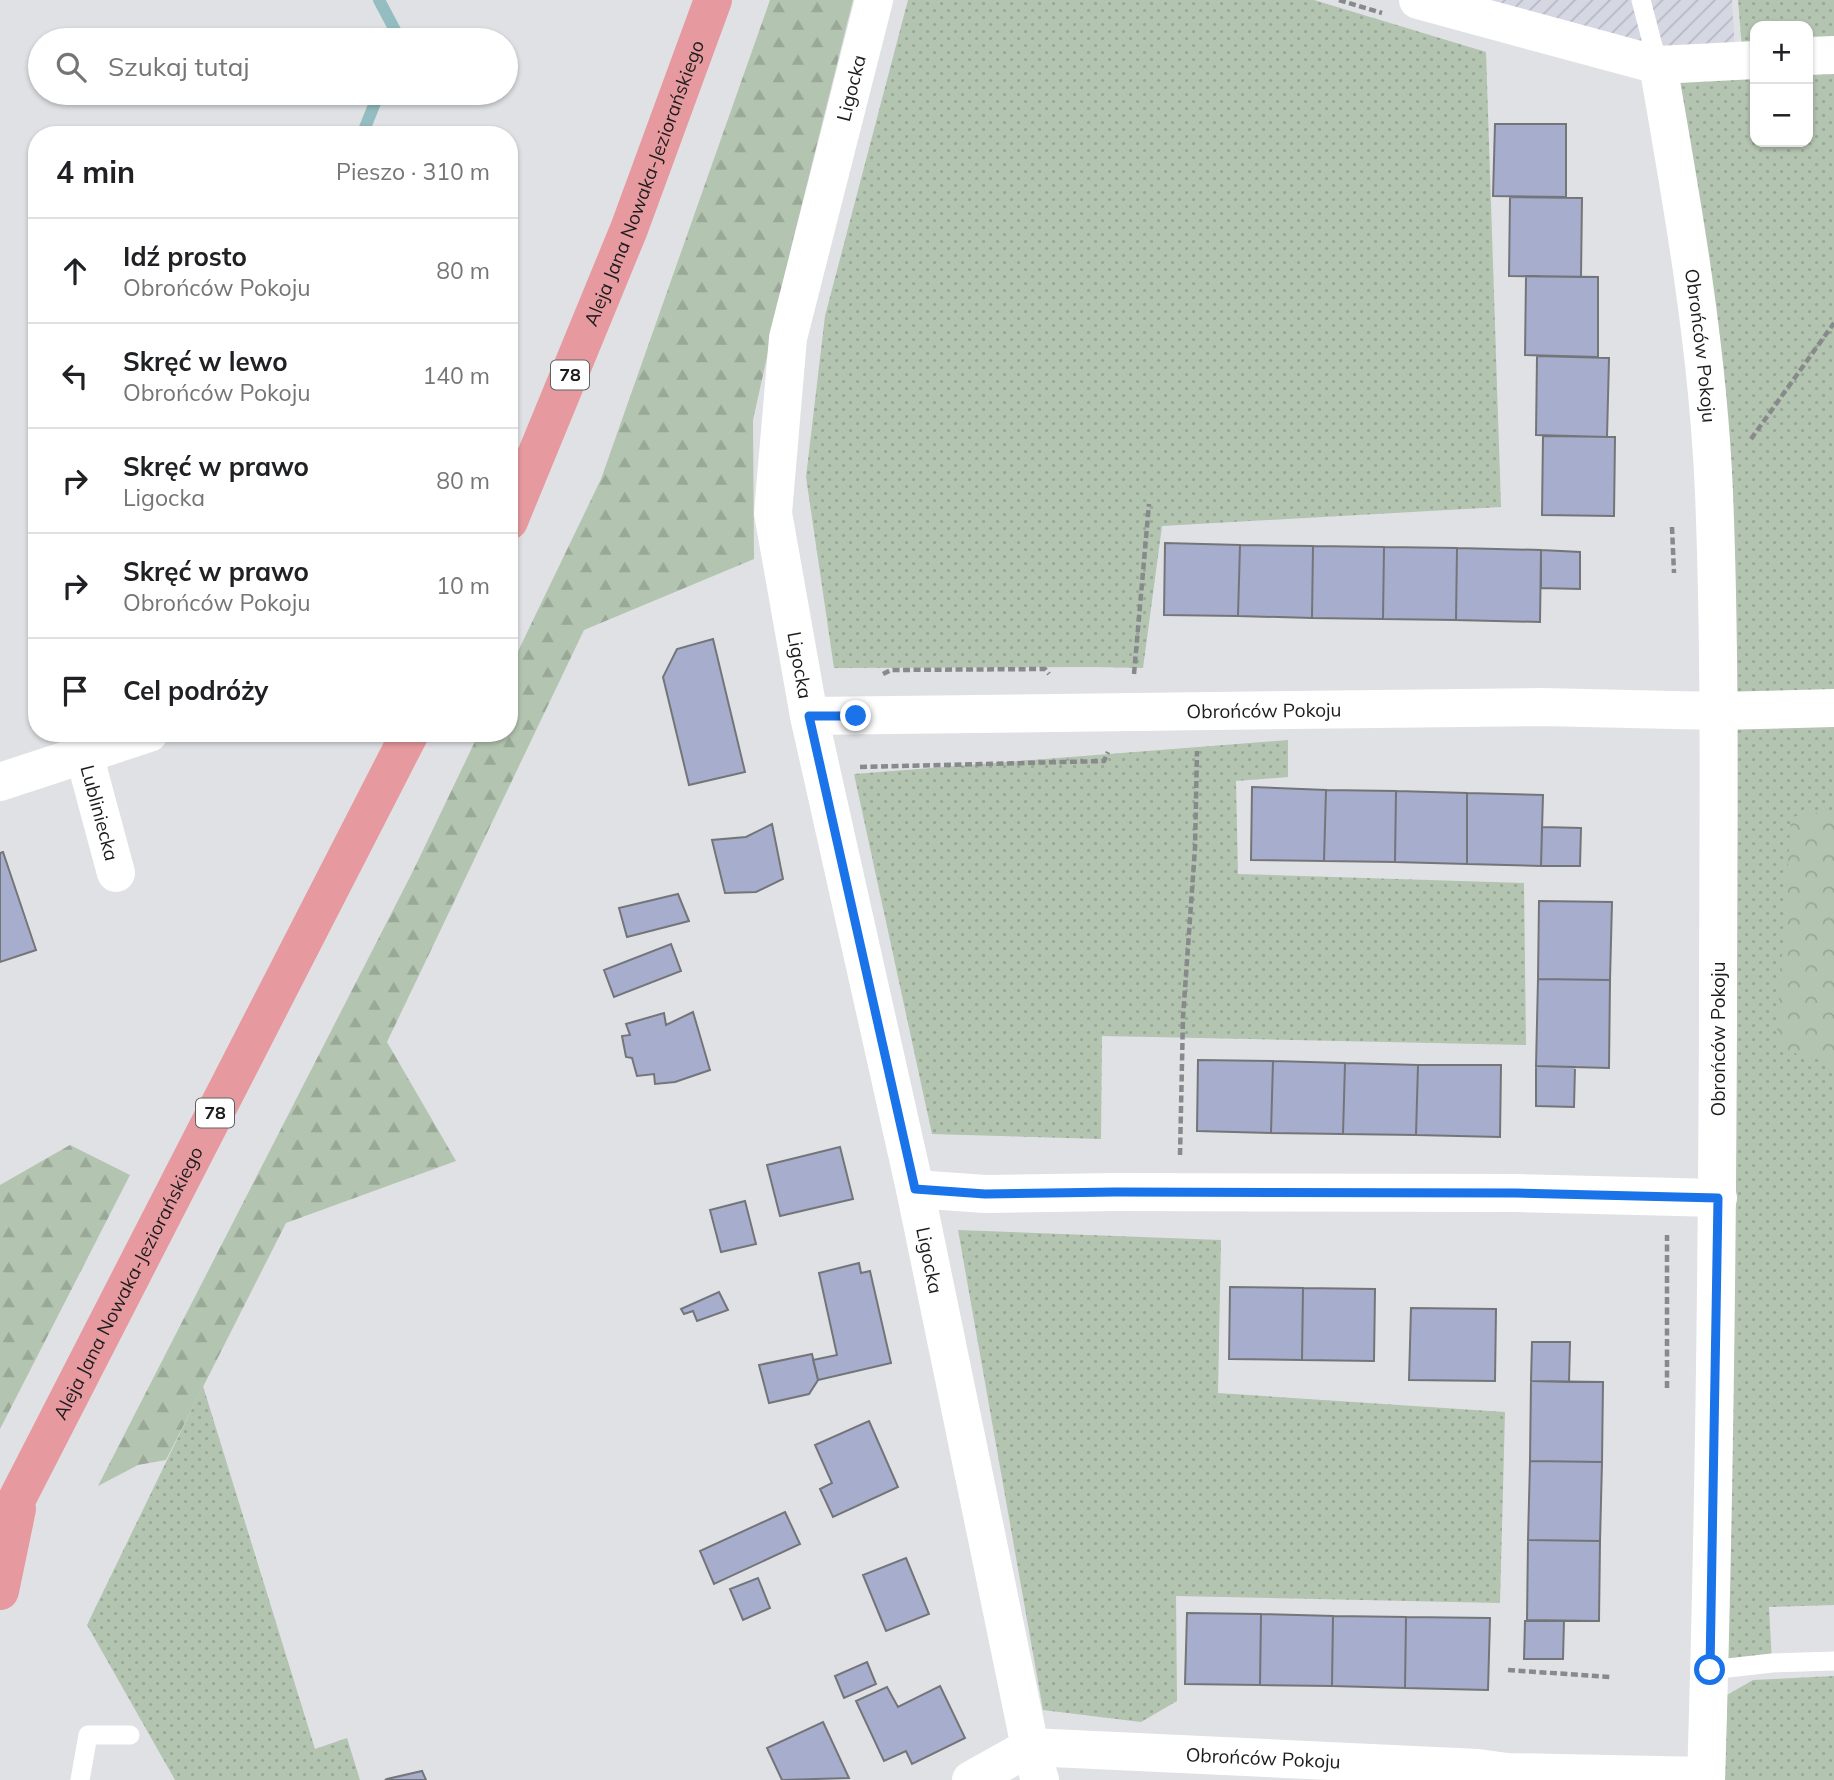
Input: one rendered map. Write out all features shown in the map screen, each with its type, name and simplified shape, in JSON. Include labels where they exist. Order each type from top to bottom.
[{"type":"main road","name":"Aleja Jana Nowaka-Jeziorańskiego","points":[[518,499],[629,229],[713,0]]},
{"type":"main road","name":"Aleja Jana Nowaka-Jeziorańskiego","points":[[0,1532],[405,742]]},
{"type":"main road","name":"78","points":[[0,1591],[20,1493]]},
{"type":"street","name":"Ligocka","points":[[874,0],[792,324],[787,351],[773,513],[809,716],[915,1189],[1035,1763]]},
{"type":"street","points":[[1418,0],[1503,11],[1658,65],[1750,60]]},
{"type":"street","points":[[1813,57],[1834,55]]},
{"type":"street","name":"Obrońców Pokoju","points":[[1035,1763],[1465,1768],[1507,1772],[1706,1778],[1718,1198],[1718,711],[1714,491],[1703,362],[1690,256],[1658,65]]},
{"type":"street","name":"Obrońców Pokoju","points":[[809,716],[1122,727],[1541,707],[1718,711],[1834,708]]},
{"type":"street","name":"Lubliniecka","points":[[0,782],[121,742]]},
{"type":"street","name":"Lubliniecka","points":[[84,754],[116,873]]},
{"type":"street","points":[[915,1189],[985,1194],[1516,1193],[1718,1198]]},
{"type":"street","points":[[971,1780],[1035,1763]]},
{"type":"lane","points":[[1641,0],[1658,65]]},
{"type":"lane","points":[[1710,1670],[1772,1663],[1834,1661]]},
{"type":"lane","points":[[80,1780],[88,1735],[130,1735]]},
{"type":"path","points":[[1714,491],[1834,323]]},
{"type":"path","points":[[859,767],[1104,761],[1122,727],[1149,504]]},
{"type":"path","points":[[1180,1160],[1183,1017],[1195,848],[1197,746]]},
{"type":"path","points":[[1667,1232],[1667,1388]]},
{"type":"path","points":[[1508,1670],[1611,1677]]},
{"type":"shaded area","points":[[1443,0],[1732,0],[1735,52],[1668,58]]},
{"type":"green space","points":[[770,0],[853,0],[792,244],[753,420],[754,559],[584,630],[387,1042],[456,1161],[286,1223],[166,1460],[138,1465],[98,1486],[413,871],[475,742],[518,742],[518,651],[601,479]]},
{"type":"green space","points":[[908,0],[1314,0],[1486,52],[1501,507],[1162,526],[1143,668],[834,668],[806,477],[825,316]]},
{"type":"green space","points":[[1738,0],[1834,0],[1834,1605],[1769,1607],[1772,1663],[1710,1670],[1718,711],[1658,65],[1743,60]]},
{"type":"green space","points":[[1288,740],[1288,777],[1236,781],[1238,874],[1524,883],[1526,1045],[1102,1036],[1101,1139],[932,1134],[854,774]]},
{"type":"green space","points":[[1834,810],[1834,1064],[1776,1048],[1791,817]]},
{"type":"green space","points":[[70,1145],[130,1175],[0,1429],[0,1185]]},
{"type":"green space","points":[[958,1230],[1221,1240],[1218,1393],[1505,1412],[1500,1603],[1176,1596],[1177,1701],[1141,1722],[1043,1710]]},
{"type":"green space","points":[[203,1386],[315,1749],[347,1738],[360,1780],[175,1780],[87,1625]]},
{"type":"green space","points":[[1834,1676],[1834,1780],[1725,1780],[1727,1695],[1753,1680]]},
{"type":"building","points":[[1495,124],[1566,124],[1566,197],[1493,196]]},
{"type":"building","points":[[1510,197],[1582,198],[1581,277],[1509,276]]},
{"type":"building","points":[[1526,276],[1598,277],[1598,357],[1525,355]]},
{"type":"building","points":[[1537,356],[1609,358],[1607,437],[1536,435]]},
{"type":"building","points":[[1543,436],[1615,437],[1614,516],[1542,515]]},
{"type":"building","points":[[1165,543],[1240,545],[1238,616],[1164,615]]},
{"type":"building","points":[[1240,545],[1313,546],[1312,618],[1238,616]]},
{"type":"building","points":[[1313,546],[1384,547],[1383,619],[1312,618]]},
{"type":"building","points":[[1384,547],[1457,548],[1456,620],[1383,619]]},
{"type":"building","points":[[1457,548],[1541,550],[1540,622],[1456,620]]},
{"type":"building","points":[[1541,550],[1580,552],[1580,589],[1541,588]]},
{"type":"building","points":[[713,639],[745,772],[689,785],[663,677],[677,649]]},
{"type":"building","points":[[1252,787],[1326,790],[1324,861],[1251,860]]},
{"type":"building","points":[[1326,790],[1396,791],[1395,862],[1324,861]]},
{"type":"building","points":[[1396,791],[1467,793],[1467,864],[1395,862]]},
{"type":"building","points":[[1467,793],[1543,795],[1541,866],[1467,864]]},
{"type":"building","points":[[772,824],[783,879],[756,892],[725,893],[712,840],[746,837]]},
{"type":"building","points":[[1542,827],[1581,828],[1580,866],[1541,866]]},
{"type":"building","points":[[3,852],[36,950],[0,962],[0,853]]},
{"type":"building","points":[[678,894],[689,921],[627,937],[619,908]]},
{"type":"building","points":[[1539,901],[1612,902],[1610,980],[1538,979]]},
{"type":"building","points":[[671,944],[681,971],[614,997],[604,970]]},
{"type":"building","points":[[1538,979],[1610,980],[1609,1068],[1536,1066]]},
{"type":"building","points":[[693,1012],[710,1070],[675,1082],[655,1084],[654,1074],[637,1076],[632,1058],[626,1057],[622,1036],[630,1035],[626,1024],[664,1013],[666,1025]]},
{"type":"building","points":[[1198,1060],[1273,1061],[1271,1133],[1197,1131]]},
{"type":"building","points":[[1273,1061],[1345,1063],[1343,1134],[1271,1133]]},
{"type":"building","points":[[1345,1063],[1418,1065],[1416,1135],[1343,1134]]},
{"type":"building","points":[[1418,1065],[1501,1065],[1500,1137],[1416,1135]]},
{"type":"building","points":[[1536,1066],[1575,1067],[1574,1107],[1536,1106]]},
{"type":"building","points":[[840,1147],[853,1199],[780,1216],[767,1165]]},
{"type":"building","points":[[745,1201],[756,1244],[721,1252],[710,1210]]},
{"type":"building","points":[[859,1263],[861,1273],[870,1271],[891,1363],[818,1380],[813,1360],[837,1355],[819,1273]]},
{"type":"building","points":[[1230,1287],[1303,1288],[1302,1360],[1229,1359]]},
{"type":"building","points":[[1303,1288],[1375,1289],[1374,1361],[1302,1360]]},
{"type":"building","points":[[719,1292],[728,1310],[697,1321],[693,1311],[684,1314],[681,1309]]},
{"type":"building","points":[[1411,1308],[1496,1309],[1495,1381],[1409,1380]]},
{"type":"building","points":[[1532,1342],[1570,1342],[1569,1382],[1531,1381]]},
{"type":"building","points":[[812,1354],[818,1380],[809,1394],[769,1403],[759,1365]]},
{"type":"building","points":[[1531,1381],[1603,1382],[1602,1462],[1530,1461]]},
{"type":"building","points":[[869,1421],[898,1487],[833,1517],[820,1489],[832,1483],[815,1445]]},
{"type":"building","points":[[1530,1461],[1602,1462],[1600,1541],[1528,1540]]},
{"type":"building","points":[[785,1512],[800,1544],[714,1584],[700,1551]]},
{"type":"building","points":[[1528,1540],[1600,1541],[1599,1621],[1527,1620]]},
{"type":"building","points":[[906,1558],[929,1614],[886,1631],[863,1575]]},
{"type":"building","points":[[758,1578],[770,1608],[743,1620],[730,1589]]},
{"type":"building","points":[[1187,1613],[1261,1614],[1260,1685],[1185,1684]]},
{"type":"building","points":[[1261,1614],[1333,1616],[1332,1686],[1260,1685]]},
{"type":"building","points":[[1333,1616],[1406,1617],[1405,1688],[1332,1686]]},
{"type":"building","points":[[1406,1617],[1490,1618],[1488,1690],[1405,1688]]},
{"type":"building","points":[[1525,1621],[1564,1621],[1563,1659],[1524,1659]]},
{"type":"building","points":[[867,1662],[876,1684],[844,1698],[835,1676]]},
{"type":"building","points":[[940,1686],[965,1738],[912,1764],[906,1751],[884,1761],[856,1701],[887,1687],[898,1707]]},
{"type":"building","points":[[823,1722],[849,1778],[782,1780],[767,1748]]},
{"type":"building","points":[[422,1771],[426,1780],[385,1780],[387,1779]]},
{"type":"waterway","points":[[379,0],[394,28]]},
{"type":"waterway","points":[[366,126],[374,105]]},
{"type":"route","points":[[856,716],[809,716],[915,1189],[985,1194],[1516,1193],[1718,1198],[1710,1670]]}]
